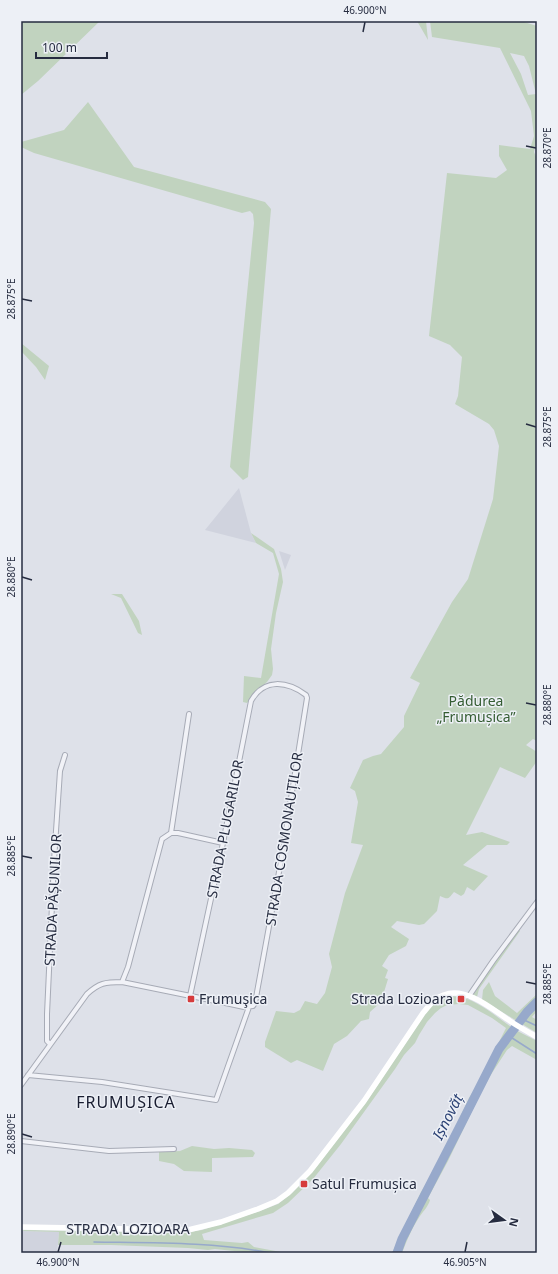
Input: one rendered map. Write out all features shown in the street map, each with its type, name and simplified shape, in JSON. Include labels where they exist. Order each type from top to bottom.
[{"type":"street","name":"STRADA PLUGARILOR","points":[[190,996],[251,701],[255,695],[267,685],[285,684]]},
{"type":"street","name":"STRADA COSMONAUȚILOR","points":[[251,1006],[256,1003],[281,861],[307,698],[306,694],[285,684]]},
{"type":"street","points":[[170,833],[189,714]]},
{"type":"street","name":"STRADA PĂȘUNILOR","points":[[50,1044],[47,1041],[47,1014],[54,861],[60,771],[65,755]]},
{"type":"street","points":[[122,982],[128,967],[162,839],[170,833],[178,833],[223,842]]},
{"type":"street","points":[[537,902],[492,961],[469,996],[478,1000],[537,1037]]},
{"type":"street","points":[[21,1085],[28,1075],[50,1044],[79,1004],[95,986],[105,983],[122,982],[190,996],[251,1006],[216,1100],[102,1082],[28,1075]]},
{"type":"street","name":"STRADA LOZIOARA","points":[[21,1227],[188,1230],[221,1222],[258,1209],[277,1200],[293,1189],[310,1171],[360,1106],[431,1004],[437,998],[445,994],[454,993],[469,996]]},
{"type":"street","points":[[21,1141],[109,1151],[174,1149]]},
{"type":"shaded area","points":[[239,488],[251,533],[256,543],[205,530]]},
{"type":"shaded area","points":[[279,551],[291,555],[285,570]]},
{"type":"shaded area","points":[[21,1231],[59,1232],[57,1253],[21,1253]]},
{"type":"green space","points":[[21,21],[100,21],[38,81],[21,95]]},
{"type":"green space","points":[[417,21],[426,21],[428,40]]},
{"type":"green space","name":"Pădurea „Frumușica”","points":[[430,21],[521,21],[537,26],[537,138],[534,152],[537,159],[537,741],[533,739],[526,745],[537,752],[537,761],[525,778],[500,767],[466,835],[482,832],[510,842],[507,845],[487,845],[463,865],[488,876],[474,891],[467,887],[464,894],[461,896],[454,892],[448,898],[440,896],[437,911],[424,924],[419,925],[397,921],[391,927],[409,939],[406,946],[389,955],[382,966],[388,970],[385,978],[388,979],[381,1002],[370,1012],[369,1019],[361,1021],[347,1036],[334,1044],[323,1071],[297,1060],[291,1063],[265,1047],[265,1042],[276,1011],[294,1013],[300,1010],[305,1001],[317,1004],[325,993],[332,967],[329,954],[345,893],[363,845],[351,843],[358,802],[355,791],[350,788],[363,760],[381,754],[404,727],[404,716],[420,683],[410,678],[452,602],[468,579],[493,499],[499,446],[494,430],[489,424],[455,404],[458,396],[462,357],[450,345],[429,336],[447,173],[496,178],[507,170],[499,156],[499,145],[530,149],[534,136],[531,111],[500,48],[432,37]],"holes":[[[510,53],[524,56],[529,66],[536,94],[528,95],[521,74]]]},
{"type":"green space","points":[[88,102],[134,167],[265,202],[271,209],[248,477],[243,480],[230,467],[254,223],[253,214],[250,211],[242,213],[34,153],[21,147],[21,142],[64,130]]},
{"type":"green space","points":[[21,343],[49,366],[45,380],[36,367],[21,351]]},
{"type":"green space","points":[[251,533],[274,549],[281,569],[283,582],[276,613],[271,649],[273,669],[272,675],[247,703],[243,702],[244,676],[261,678],[279,574],[273,553],[256,543]]},
{"type":"green space","points":[[111,594],[122,594],[139,621],[142,635],[138,633],[121,598]]},
{"type":"green space","points":[[519,930],[520,931],[479,989],[477,997],[472,995],[494,962]]},
{"type":"green space","points":[[489,982],[495,996],[517,1013],[537,994],[537,1011],[532,1017],[537,1020],[537,1033],[482,1000],[483,990]]},
{"type":"green space","points":[[452,996],[475,1002],[514,1029],[537,1041],[537,1060],[512,1046],[507,1050],[490,1076],[476,1103],[428,1198],[430,1200],[428,1205],[415,1225],[402,1253],[392,1253],[421,1192],[436,1168],[469,1098],[479,1082],[506,1028],[492,1018],[468,1005],[447,1005],[435,1013],[427,1022],[415,1043],[404,1055],[341,1144],[313,1179],[288,1203],[273,1213],[202,1234],[204,1240],[242,1243],[248,1242],[254,1247],[286,1253],[253,1253],[215,1249],[208,1250],[111,1245],[58,1245],[59,1232],[22,1231],[182,1233],[202,1230],[278,1204],[292,1193],[317,1166],[367,1101],[429,1008],[439,999]]},
{"type":"green space","points":[[192,1146],[214,1149],[229,1148],[252,1150],[255,1153],[253,1157],[212,1158],[212,1172],[184,1171],[174,1164],[159,1161],[159,1152],[180,1151]]},
{"type":"waterway","name":"Ișnovăț","points":[[397,1253],[402,1239],[499,1049],[527,1012],[537,1002]]},
{"type":"waterway","points":[[522,1019],[537,1026]]},
{"type":"waterway","points":[[509,1036],[537,1054]]},
{"type":"waterway","points":[[94,1242],[205,1245],[249,1249],[271,1253]]},
{"type":"place","name":"Frumuşica","points":[[191,999]]},
{"type":"place","name":"Strada Lozioara","points":[[461,999]]},
{"type":"place","name":"Satul Frumușica","points":[[304,1184]]},
{"type":"district","name":"FRUMUȘICA","points":[[126,1102]]}]
